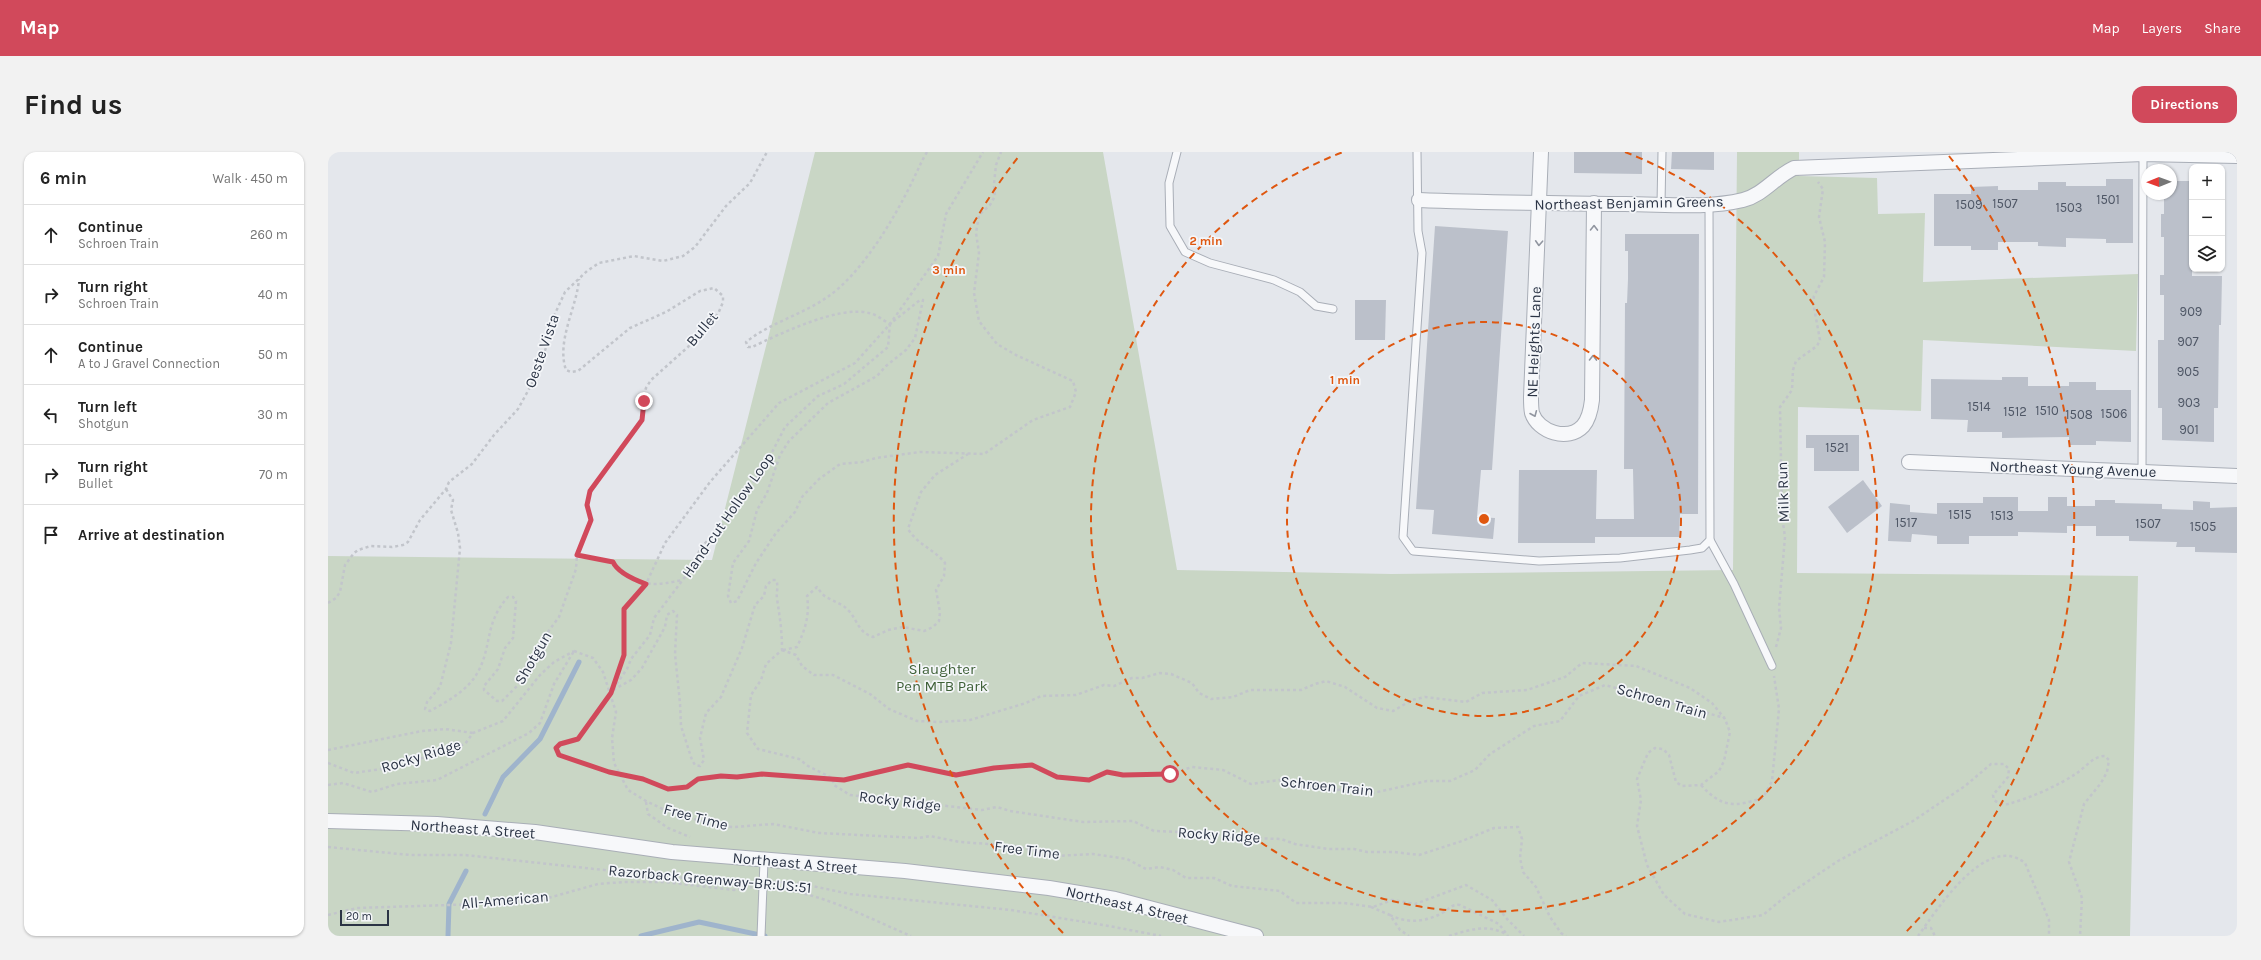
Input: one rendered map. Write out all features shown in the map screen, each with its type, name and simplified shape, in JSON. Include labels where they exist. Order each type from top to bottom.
[{"type":"street","name":"NE Heights Lane","points":[[1542,152],[1530,397],[1532,413],[1542,427],[1561,434],[1572,433],[1582,426],[1590,414],[1592,400],[1594,203]]},
{"type":"street","name":"Northeast Benjamin Greens","points":[[1419,200],[1540,204],[1709,204],[1744,200],[1759,194],[1781,174],[1794,168],[2143,154],[2237,156]]},
{"type":"street","name":"Northeast Young Avenue","points":[[1909,462],[2237,476]]},
{"type":"street","name":"Northeast A Street","points":[[328,821],[437,824],[535,832],[672,852],[764,861],[905,871],[1049,888],[1115,899],[1256,936]]},
{"type":"lane","points":[[1177,152],[1169,183],[1170,226],[1185,252],[1210,263],[1274,280],[1300,292],[1316,306],[1333,309]]},
{"type":"lane","points":[[1417,152],[1419,200],[1418,231],[1422,253],[1403,537],[1414,550],[1554,560],[1620,558],[1690,550],[1702,548],[1710,540]]},
{"type":"lane","points":[[1661,204],[1662,152]]},
{"type":"lane","points":[[2142,472],[2143,154]]},
{"type":"lane","points":[[1709,204],[1710,540],[1734,584],[1772,666]]},
{"type":"lane","points":[[761,936],[764,861]]},
{"type":"path","name":"Oeste Vista","points":[[328,603],[336,598],[340,592],[345,565],[354,553],[358,550],[371,546],[403,546],[408,542],[420,520],[446,489],[449,482],[472,464],[494,434],[518,409],[534,380],[550,337],[554,316],[565,292],[579,278],[599,263],[618,258],[645,256],[663,261],[684,256],[695,247],[726,206],[750,183],[767,152]]},
{"type":"path","points":[[890,324],[870,313],[855,311],[805,323],[752,347],[748,347],[746,342],[758,333],[827,298],[859,267],[893,216],[927,152]]},
{"type":"path","points":[[611,693],[624,655],[624,609],[646,584],[665,543],[710,482],[779,403],[855,363],[890,324],[938,256],[946,214],[983,152]]},
{"type":"path","points":[[890,324],[920,300],[923,300],[915,338],[906,350],[886,366],[877,376],[828,403],[789,441],[780,455],[767,494],[757,510],[749,541],[733,563],[728,596],[731,603],[737,601],[756,563],[776,533],[795,512],[802,497],[819,479],[840,464],[862,462],[900,454],[984,454],[1033,420],[1070,407],[1076,392],[1073,381],[1016,355],[997,344],[979,321],[974,293],[979,253],[976,233],[979,215],[990,205],[995,196],[994,184],[996,165],[1002,152]]},
{"type":"path","name":"Milk Run","points":[[1701,785],[1712,797],[1723,803],[1742,804],[1762,798],[1772,781],[1779,709],[1778,690],[1772,666],[1780,628],[1779,608],[1785,537],[1782,516],[1780,407],[1792,390],[1793,370],[1796,361],[1817,346],[1820,340],[1813,302],[1814,296],[1824,277],[1825,242],[1819,217],[1823,189],[1816,179]]},
{"type":"path","name":"Bullet","points":[[577,555],[591,520],[587,505],[589,496],[621,447],[642,420],[644,414],[643,397],[646,388],[651,380],[688,347],[701,330],[718,314],[723,302],[723,296],[717,289],[714,288],[700,291],[666,312],[630,328],[578,371],[571,372],[566,370],[564,364],[566,339],[579,278]]},
{"type":"path","name":"Hand-cut Hollow Loop","points":[[613,690],[627,669],[630,659],[650,635],[654,618],[694,565],[700,549],[731,514],[766,464],[785,427],[818,396],[844,384],[888,347],[890,324]]},
{"type":"path","name":"Rocky Ridge","points":[[968,454],[935,475],[921,492],[908,529],[916,541],[940,557],[945,563],[944,576],[936,590],[940,612],[939,620],[933,627],[924,631],[903,627],[888,630],[873,637],[859,629],[849,611],[839,603],[826,598],[817,587],[807,596],[809,610],[806,624],[797,647],[782,650],[766,664],[761,680],[751,695],[748,733],[758,749],[799,759],[808,766],[832,778],[834,785],[850,795],[982,810],[997,807],[1010,811],[1083,822],[1133,821],[1154,831],[1192,831],[1233,834],[1253,838],[1281,839],[1294,844],[1328,850],[1354,849],[1367,852],[1394,852],[1418,855],[1462,841],[1494,828],[1518,826],[1522,839],[1520,858],[1523,872],[1536,887],[1550,918],[1561,933],[1566,936]]},
{"type":"path","name":"Shotgun","points":[[446,489],[453,500],[452,510],[460,548],[451,642],[440,687],[427,702],[425,709],[430,711],[457,696],[475,676],[483,657],[491,622],[508,597],[513,597],[516,601],[513,638],[505,648],[498,669],[484,686],[484,690],[497,701],[502,701],[512,693],[519,684],[522,673],[539,644],[559,617],[576,569],[577,555]]},
{"type":"path","points":[[577,555],[613,562],[615,567],[646,584],[658,585],[683,580]]},
{"type":"path","points":[[611,693],[613,690],[631,680],[642,668],[665,627],[667,615],[672,611],[677,615],[675,654],[680,703],[680,726],[692,760],[695,765],[700,766],[704,760],[700,738],[706,713],[721,697],[742,648],[755,605],[764,596],[766,586],[772,580],[776,580],[779,586],[777,597],[781,616],[782,650],[796,656],[802,666],[814,675],[833,675],[870,694],[889,709],[917,721],[970,720],[1026,704],[1040,696],[1076,695],[1104,685],[1114,686],[1132,678],[1142,678],[1160,673],[1171,674],[1192,682],[1199,693],[1211,699],[1233,697],[1250,690],[1301,690],[1326,681],[1345,687],[1377,708],[1393,710],[1412,700],[1425,697],[1466,702],[1482,693],[1527,690],[1565,677],[1582,663],[1636,666],[1690,688],[1712,703],[1725,719]]},
{"type":"path","points":[[328,785],[343,783],[372,792],[397,784],[437,780],[529,733],[540,723],[554,684],[574,650]]},
{"type":"path","name":"Rocky Ridge","points":[[328,763],[354,772],[395,767],[465,744],[473,733],[503,720],[540,675],[554,662],[574,650]]},
{"type":"path","name":"Free Time","points":[[574,650],[593,658],[604,672],[616,712],[612,738],[614,763],[628,790],[669,812],[718,826],[734,827],[773,824],[819,833],[919,838],[930,836],[960,842],[1016,846],[1056,856],[1093,854],[1127,859],[1146,869],[1160,867],[1172,870],[1186,878],[1214,878],[1232,886],[1280,891],[1296,903],[1344,903],[1372,907],[1392,900],[1415,904],[1466,885],[1492,900],[1507,919],[1524,936]]},
{"type":"path","name":"Schroen Train","points":[[611,693],[578,739],[560,744],[556,748],[559,755],[594,768],[643,779],[668,789],[687,787],[698,779],[721,776],[737,777],[762,774],[844,780],[908,765],[956,775],[994,768],[1032,765],[1057,777],[1089,780],[1107,772],[1123,775],[1170,774],[1192,767],[1223,770],[1252,784],[1279,780],[1294,786],[1338,790],[1354,786],[1373,793],[1427,781],[1450,780],[1475,770],[1490,754],[1534,726],[1560,721],[1579,696],[1605,685],[1725,719],[1730,732],[1724,761],[1720,771],[1713,778],[1701,785]]},
{"type":"path","points":[[328,750],[422,731],[445,730],[473,733]]},
{"type":"path","points":[[1701,785],[1682,786],[1676,782],[1669,755],[1664,749],[1655,748],[1648,754],[1637,779],[1641,800],[1637,826],[1647,865],[1664,895],[1685,914],[1719,922],[1763,915],[1786,896],[1838,861],[1913,821],[1965,786],[1991,764],[2004,764],[2009,769],[2008,777],[1993,795],[1994,800],[1998,803],[2007,804],[2058,785],[2078,772],[2098,756],[2105,756],[2109,760],[2107,772],[2101,783],[2084,804],[2069,862],[2082,898],[2080,936]]},
{"type":"path","points":[[646,801],[648,814],[668,828],[697,840]]},
{"type":"path","name":"Razorback Greenway-BR:US:51","points":[[328,847],[410,855],[465,855],[701,880],[763,884],[798,883],[850,894],[1011,910],[1161,936]]},
{"type":"path","points":[[1918,936],[1969,872],[1988,860],[2011,856],[2020,858],[2025,863],[2049,920],[2049,936]]},
{"type":"path","name":"All-American","points":[[328,915],[357,908],[496,903],[548,898],[598,884],[624,882],[665,882],[734,890],[763,884],[794,890],[829,900],[911,936]]},
{"type":"path","points":[[1368,906],[1404,921],[1424,921],[1444,912],[1454,905],[1460,905],[1499,924],[1508,936]]},
{"type":"path","points":[[1390,915],[1400,930],[1409,936]]},
{"type":"path","points":[[1449,936],[1469,929],[1498,928],[1508,936]]},
{"type":"path","points":[[1924,928],[1931,928],[1935,936]]},
{"type":"green space","name":"Slaughter Pen MTB Park","points":[[815,152],[1103,152],[1177,570],[1392,574],[1733,570],[1737,152],[1799,152],[1799,176],[1877,178],[1878,214],[1925,213],[1923,282],[2138,274],[2136,351],[1923,340],[1921,411],[1798,407],[1797,573],[2138,576],[2130,936],[328,936],[328,556],[712,560]]},
{"type":"building","points":[[1574,152],[1642,152],[1642,174],[1574,173]]},
{"type":"building","points":[[1672,152],[1714,152],[1714,170],[1671,169]]},
{"type":"building","points":[[2106,179],[2133,179],[2133,243],[2106,243],[2106,239],[2066,238],[2066,247],[2038,246],[2038,242],[1998,242],[1998,250],[1971,250],[1971,246],[1934,246],[1934,194],[1971,194],[1971,187],[1998,186],[1998,190],[2038,190],[2038,182],[2066,182],[2066,186],[2106,186]]},
{"type":"building","points":[[2177,181],[2189,181],[2189,272],[2192,272],[2192,276],[2222,276],[2221,325],[2219,325],[2218,408],[2214,408],[2214,442],[2162,440],[2162,408],[2158,408],[2158,340],[2164,340],[2164,295],[2160,295],[2160,275],[2164,275],[2164,237],[2161,237],[2161,214],[2164,214],[2164,200],[2177,200]]},
{"type":"building","points":[[1435,226],[1508,231],[1492,470],[1481,470],[1477,517],[1495,518],[1493,539],[1432,534],[1434,510],[1416,509]]},
{"type":"building","points":[[1625,234],[1699,234],[1698,514],[1680,514],[1679,537],[1595,537],[1595,543],[1518,543],[1519,470],[1597,470],[1596,519],[1634,519],[1633,469],[1624,469],[1625,303],[1627,303],[1628,279],[1628,251],[1625,251]]},
{"type":"building","points":[[1355,300],[1386,300],[1385,340],[1355,340]]},
{"type":"building","points":[[2002,377],[2028,377],[2028,386],[2069,386],[2069,382],[2096,382],[2096,390],[2131,390],[2131,442],[2096,441],[2096,445],[2069,445],[2069,437],[2002,438],[2002,432],[1967,432],[1968,420],[1931,419],[1931,379],[2002,380]]},
{"type":"building","points":[[1806,435],[1859,435],[1859,471],[1814,471],[1814,448],[1806,448]]},
{"type":"building","points":[[1863,480],[1882,506],[1847,533],[1828,507]]},
{"type":"building","points":[[1983,497],[2018,497],[2018,511],[2048,511],[2048,497],[2067,497],[2067,506],[2095,506],[2095,500],[2115,500],[2115,503],[2162,504],[2162,509],[2193,510],[2193,501],[2210,502],[2210,508],[2237,507],[2237,553],[2195,552],[2195,547],[2176,547],[2177,542],[2129,541],[2129,536],[2096,536],[2096,526],[2067,526],[2067,533],[2018,532],[2018,536],[1969,536],[1969,544],[1937,544],[1937,536],[1912,534],[1911,542],[1888,541],[1890,503],[1910,505],[1910,512],[1937,514],[1937,503],[1983,503]]},
{"type":"waterway","points":[[485,814],[503,777],[540,739],[579,662]]},
{"type":"waterway","points":[[448,936],[449,904],[466,871]]},
{"type":"waterway","points":[[641,936],[699,922],[765,936]]},
{"type":"route","points":[[644,401],[644,414],[642,420],[590,491],[587,505],[591,514],[591,520],[577,555],[613,562],[615,567],[634,579],[646,584],[624,609],[624,655],[611,693],[595,713],[578,739],[560,744],[556,748],[559,755],[609,772],[643,779],[668,789],[687,787],[698,779],[721,776],[737,777],[762,774],[844,780],[908,765],[956,775],[994,768],[1032,765],[1057,777],[1089,780],[1107,772],[1123,775],[1170,774]]}]
